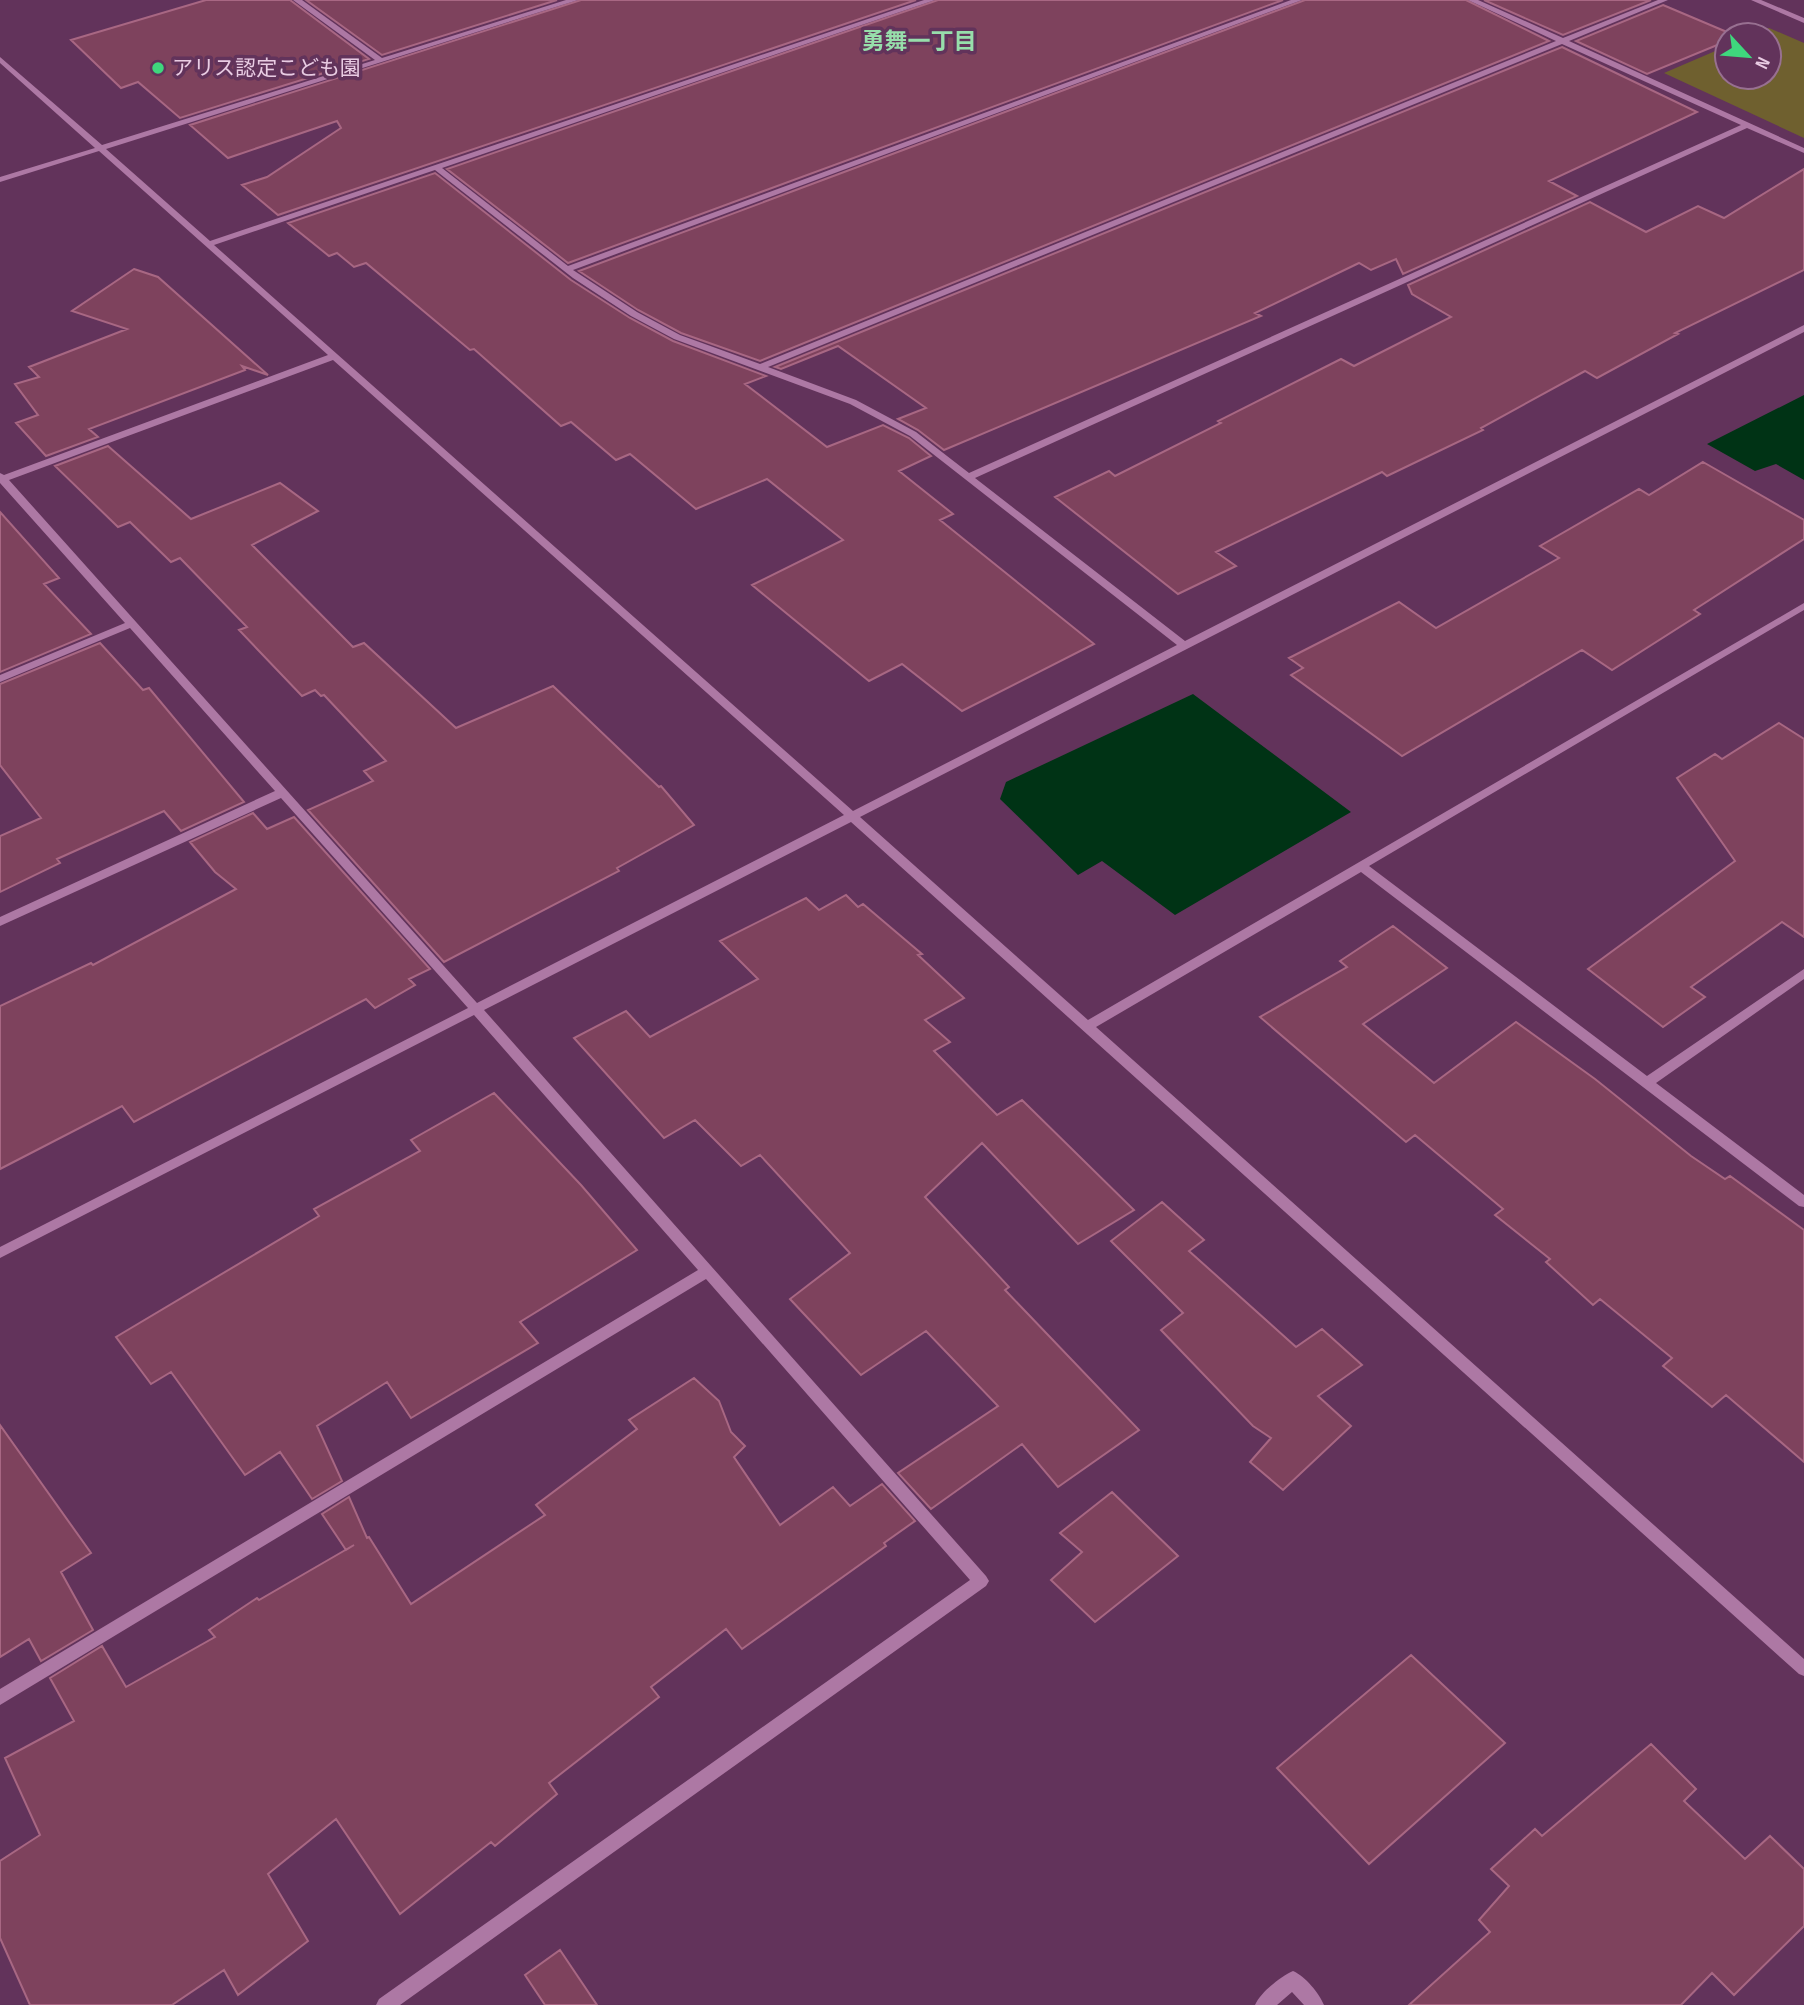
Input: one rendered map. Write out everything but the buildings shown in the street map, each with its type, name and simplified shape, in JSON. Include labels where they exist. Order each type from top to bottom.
[{"type":"street","points":[[297,0],[381,61]]},
{"type":"street","points":[[0,180],[574,0]]},
{"type":"street","points":[[208,244],[931,0]]},
{"type":"street","points":[[567,269],[1298,0]]},
{"type":"street","points":[[1472,0],[1804,150]]},
{"type":"street","points":[[761,367],[1664,0]]},
{"type":"street","points":[[1755,0],[1804,21]]},
{"type":"street","points":[[0,59],[852,816],[1804,1669]]},
{"type":"street","points":[[969,477],[1748,125]]},
{"type":"street","points":[[436,167],[567,269],[634,314],[677,337],[853,402],[913,434],[1184,645]]},
{"type":"street","points":[[0,1253],[1804,328]]},
{"type":"street","points":[[335,356],[1,478],[476,1009],[981,1581],[385,2005]]},
{"type":"street","points":[[1087,1027],[1804,606]]},
{"type":"street","points":[[0,679],[132,624]]},
{"type":"street","points":[[0,922],[283,792]]},
{"type":"street","points":[[1361,866],[1804,1202]]},
{"type":"street","points":[[1647,1083],[1804,973]]},
{"type":"street","points":[[0,1698],[708,1272]]},
{"type":"street","points":[[1264,2005],[1293,1980],[1315,2005]]},
{"type":"shaded area","points":[[1783,34],[1804,43],[1804,138],[1664,73],[1713,52],[1713,91],[1783,91]]},
{"type":"shaded area","points":[[1804,395],[1804,480],[1776,464],[1755,471],[1707,444]]},
{"type":"shaded area","points":[[1193,694],[1351,812],[1175,915],[1102,861],[1078,875],[1000,799],[1006,782]]},
{"type":"place","name":"アリス認定こども園","points":[[158,68]]},
{"type":"district","name":"勇舞一丁目","points":[[919,41]]}]
